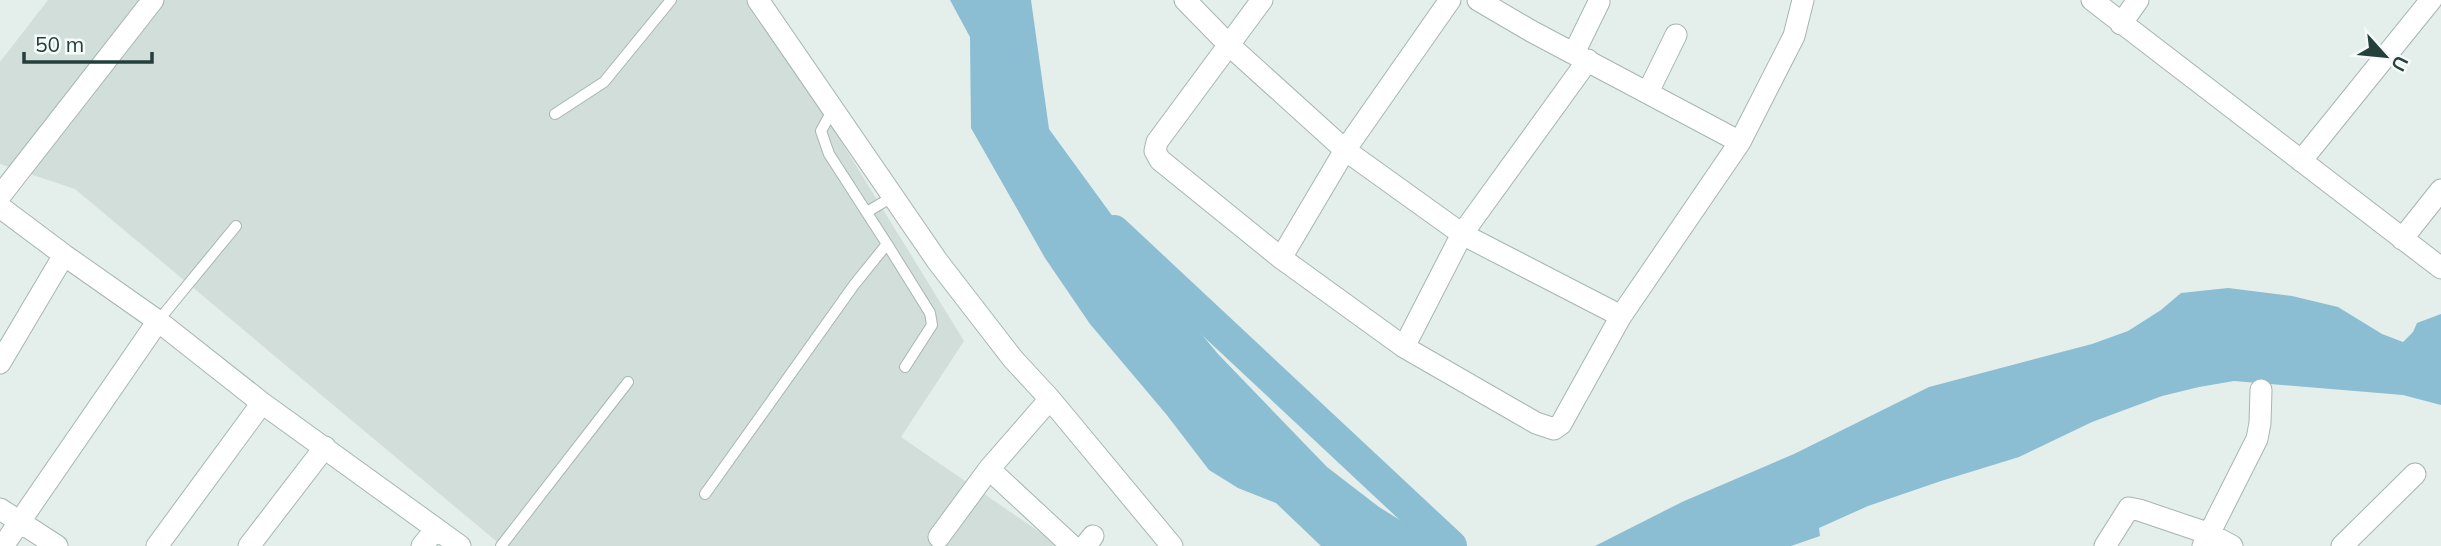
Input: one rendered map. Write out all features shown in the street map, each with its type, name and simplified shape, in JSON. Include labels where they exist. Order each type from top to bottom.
[{"type":"street","points":[[0,196],[153,0]]},
{"type":"street","points":[[1185,0],[1229,45],[1345,150],[1462,234],[1621,316]]},
{"type":"street","points":[[1262,0],[1157,142],[1155,151],[1160,160],[1281,258],[1404,347],[1536,423],[1554,429],[1561,424],[1621,316],[1740,142],[1794,36],[1799,1]]},
{"type":"street","points":[[1281,258],[1345,150],[1450,0]]},
{"type":"street","points":[[1478,0],[1740,142]]},
{"type":"street","points":[[2092,0],[2441,268]]},
{"type":"street","points":[[2121,24],[2138,0]]},
{"type":"street","points":[[2301,161],[2431,0]]},
{"type":"street","points":[[763,2],[832,111],[969,302],[1013,359],[1050,399],[1171,546]]},
{"type":"street","points":[[1404,347],[1462,234],[1581,56],[1599,2]]},
{"type":"street","points":[[1648,92],[1676,35]]},
{"type":"street","points":[[2402,239],[2441,190]]},
{"type":"street","points":[[0,207],[158,321],[262,403],[460,546]]},
{"type":"street","points":[[0,363],[64,255]]},
{"type":"street","points":[[3,546],[158,321]]},
{"type":"street","points":[[2207,540],[2257,439],[2260,390]]},
{"type":"street","points":[[939,537],[989,469],[1050,399]]},
{"type":"street","points":[[157,546],[262,403]]},
{"type":"street","points":[[249,546],[325,447]]},
{"type":"street","points":[[989,469],[1072,546]]},
{"type":"street","points":[[2342,546],[2415,474]]},
{"type":"street","points":[[2105,546],[2129,508],[2207,540],[2232,546]]},
{"type":"street","points":[[0,509],[57,546]]},
{"type":"street","points":[[422,546],[436,528]]},
{"type":"lane","points":[[555,114],[604,82],[671,0]]},
{"type":"lane","points":[[832,111],[821,131],[829,154],[932,320],[932,326],[905,367]]},
{"type":"lane","points":[[867,212],[892,197]]},
{"type":"lane","points":[[158,321],[236,226]]},
{"type":"lane","points":[[705,494],[854,285],[887,244]]},
{"type":"lane","points":[[501,546],[628,382]]},
{"type":"shaded area","points":[[48,0],[754,0],[964,341],[901,437],[1060,546],[502,546],[75,189],[0,164],[0,62]]},
{"type":"water","points":[[950,0],[1031,0],[1049,129],[1178,306],[1218,354],[1327,467],[1379,507],[1449,546],[1321,546],[1276,503],[1238,488],[1209,470],[1090,324],[1045,258],[971,128],[970,37]]},
{"type":"water","points":[[2228,288],[2292,296],[2338,307],[2382,334],[2403,342],[2413,332],[2417,323],[2441,314],[2441,405],[2403,395],[2234,381],[2162,396],[2092,422],[2019,457],[1868,506],[1819,528],[1820,536],[1791,546],[1595,546],[1682,502],[1794,454],[1929,387],[2092,344],[2128,331],[2161,310],[2181,293]]},
{"type":"waterway","points":[[1114,231],[1451,546]]}]
